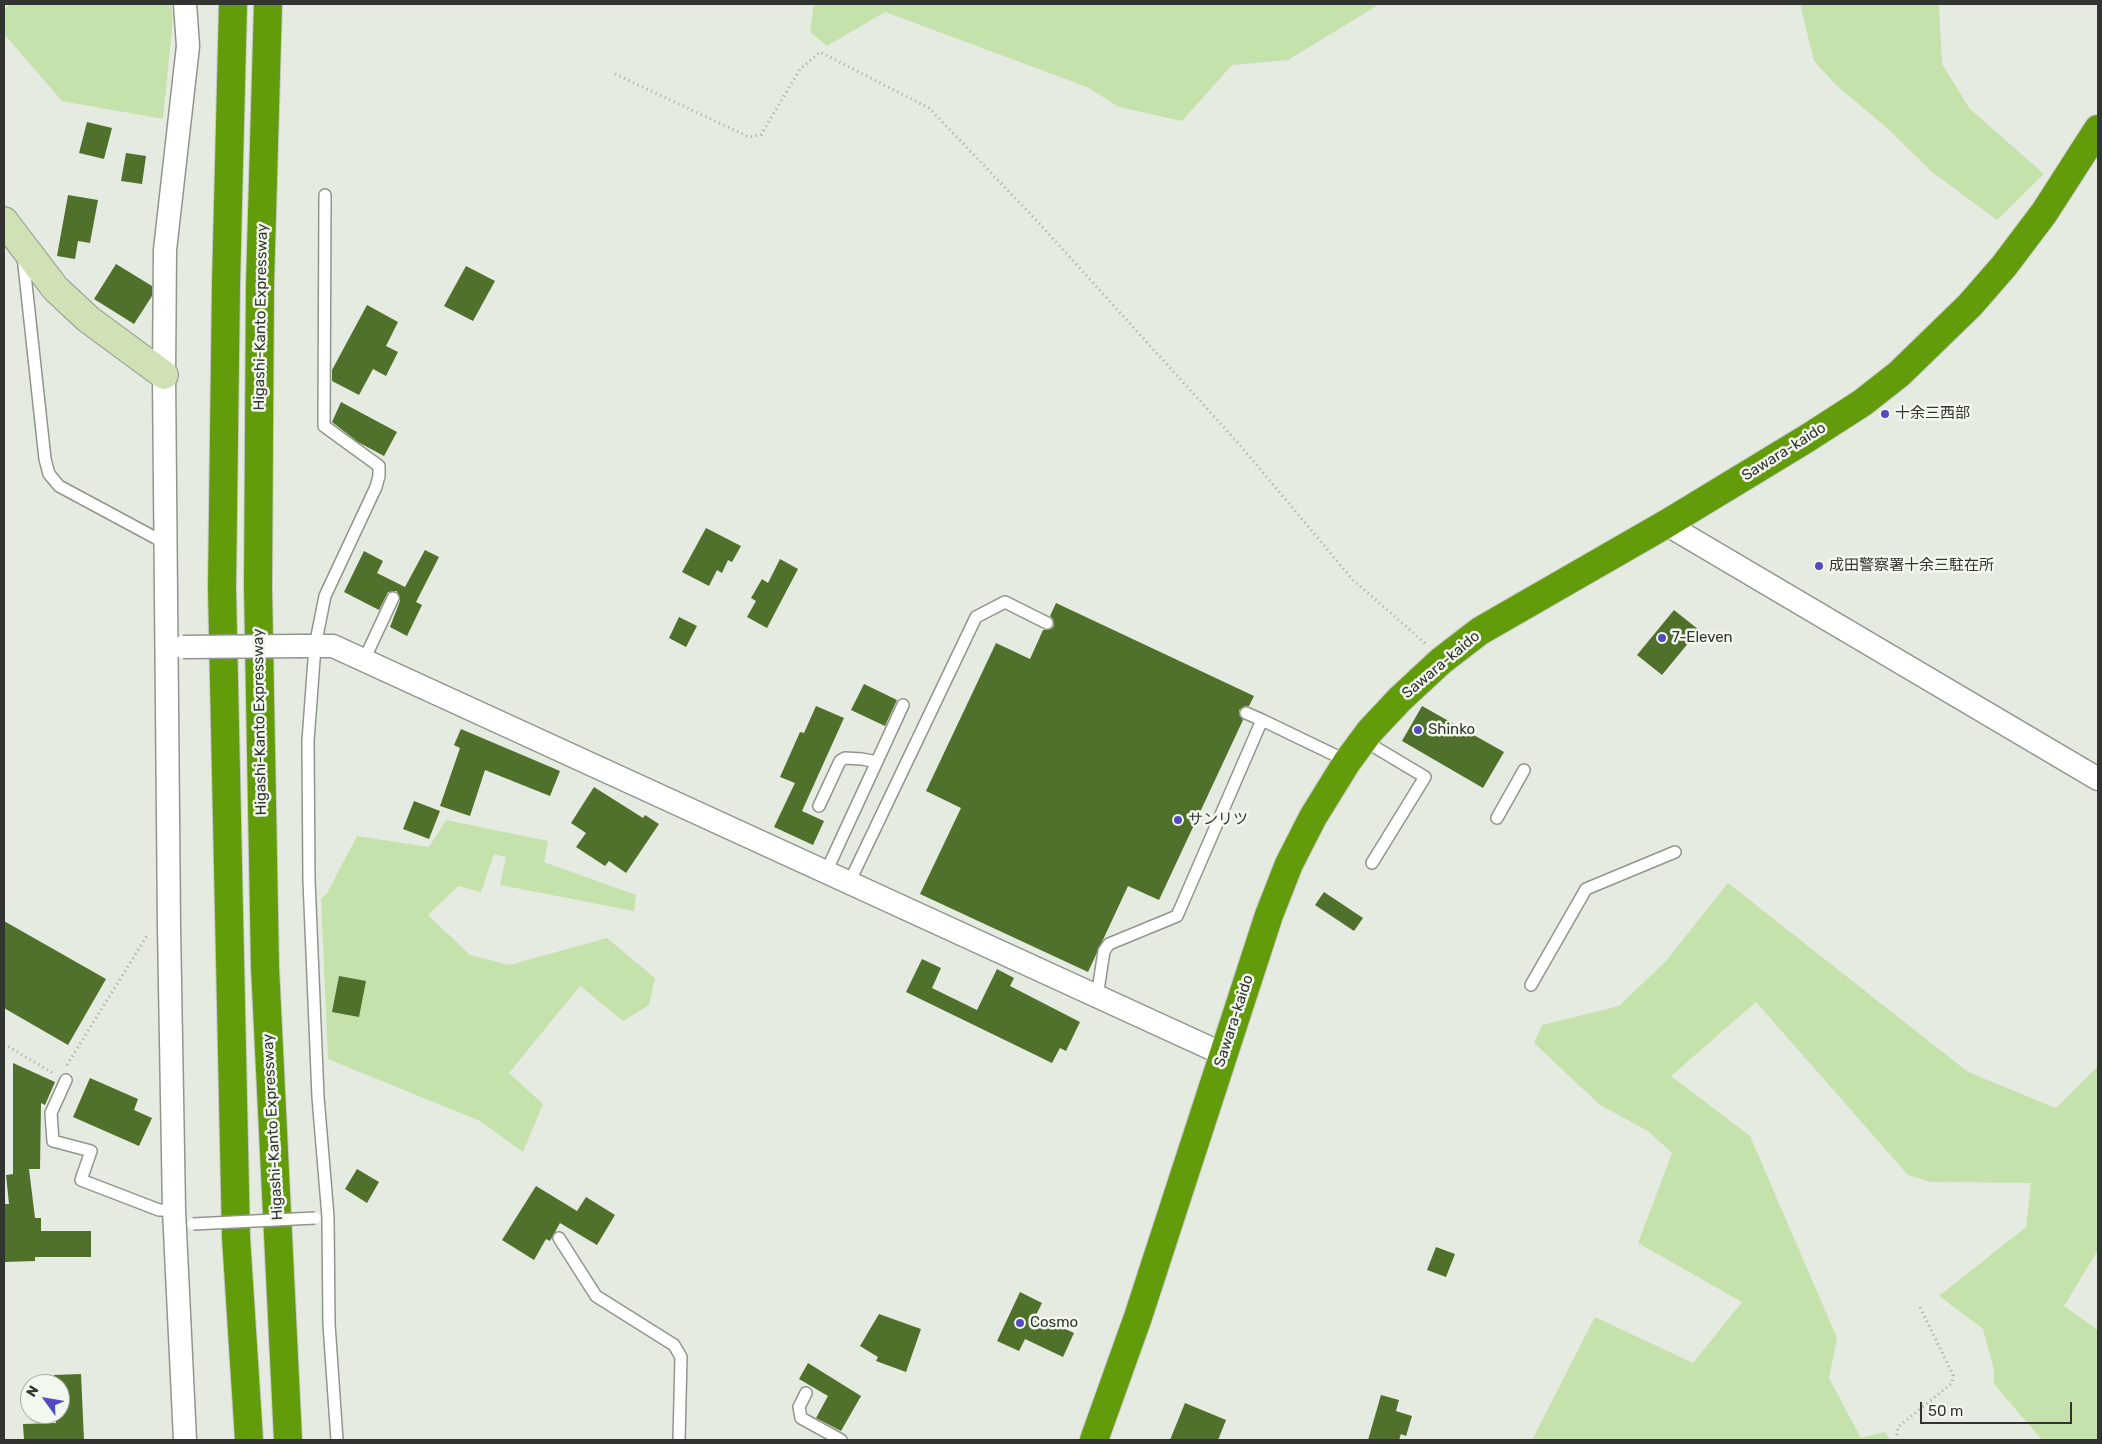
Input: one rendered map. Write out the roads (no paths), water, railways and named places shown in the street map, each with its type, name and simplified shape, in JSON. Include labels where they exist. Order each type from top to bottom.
[{"type":"highway","points":[[233,4],[226,285],[222,588],[236,1237],[249,1440]]},
{"type":"highway","name":"Higashi-Kanto Expressway","points":[[268,4],[260,284],[258,586],[264,967],[288,1440]]},
{"type":"highway","name":"Sawara-kaido","points":[[1094,1440],[1138,1317],[1268,915],[1289,864],[1314,817],[1347,762],[1363,740],[1400,699],[1441,661],[1480,631],[1666,524],[1862,403],[1913,361],[1970,305],[2004,266],[2044,214],[2098,129]]},
{"type":"street","points":[[185,4],[188,46],[165,250],[164,375],[165,543],[174,648],[169,927],[181,1219],[185,1440]]},
{"type":"street","points":[[4,221],[55,288],[88,319],[164,375]]},
{"type":"street","points":[[1666,524],[2098,779]]},
{"type":"street","points":[[174,648],[333,646],[1223,1054]]},
{"type":"lane","points":[[325,195],[324,426],[379,466],[376,487],[325,596],[308,646],[309,880],[318,1097],[328,1217],[329,1324],[337,1440]]},
{"type":"lane","points":[[22,244],[48,474],[59,486],[165,543]]},
{"type":"lane","points":[[364,660],[393,598]]},
{"type":"lane","points":[[849,883],[976,617],[1005,602],[1047,623]]},
{"type":"lane","points":[[826,872],[903,705]]},
{"type":"lane","points":[[1246,713],[1347,762]]},
{"type":"lane","points":[[1097,997],[1104,951],[1110,944],[1177,916],[1262,720]]},
{"type":"lane","points":[[1363,740],[1425,777],[1372,863]]},
{"type":"lane","points":[[819,806],[840,761],[845,758],[877,762]]},
{"type":"lane","points":[[1497,818],[1524,770]]},
{"type":"lane","points":[[1531,985],[1586,889],[1675,852]]},
{"type":"lane","points":[[63,1075],[51,1113],[52,1141],[91,1151],[80,1180],[181,1219],[328,1217]]},
{"type":"lane","points":[[559,1238],[596,1296],[674,1345],[680,1357],[678,1440]]},
{"type":"lane","points":[[806,1393],[799,1408],[801,1418],[842,1440]]},
{"type":"place","name":"十余三西部","points":[[1885,414]]},
{"type":"place","name":"成田警察署十余三駐在所","points":[[1819,566]]},
{"type":"place","name":"7-Eleven","points":[[1662,638]]},
{"type":"place","name":"Shinko","points":[[1418,730]]},
{"type":"place","name":"サンリツ","points":[[1178,820]]},
{"type":"place","name":"Cosmo","points":[[1020,1323]]}]
